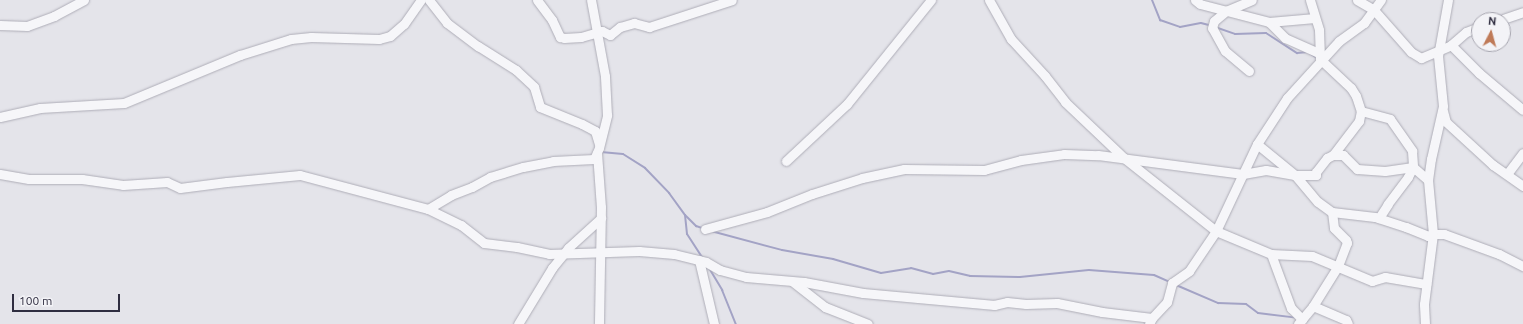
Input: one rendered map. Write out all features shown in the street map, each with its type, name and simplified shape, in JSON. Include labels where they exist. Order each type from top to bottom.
[{"type":"street","points":[[0,26],[27,26],[54,16],[84,0]]},
{"type":"street","points":[[0,117],[40,108],[88,107],[124,103],[240,55],[291,39],[311,37],[379,39],[390,36],[404,24],[421,0]]},
{"type":"street","points":[[428,0],[447,23],[478,46],[516,70],[534,87],[540,107],[582,124],[594,131],[598,148],[601,218],[599,324]]},
{"type":"street","points":[[537,0],[552,20],[562,38],[581,37],[605,32],[612,34],[620,27],[634,23],[649,27],[681,15],[732,0]]},
{"type":"street","points":[[428,209],[451,195],[472,187],[490,177],[523,167],[553,161],[594,159],[606,115],[605,76],[591,0]]},
{"type":"street","points":[[786,161],[847,104],[931,0]]},
{"type":"street","points":[[989,0],[1011,39],[1045,76],[1065,102],[1124,158],[1216,231],[1271,254],[1312,256],[1372,281],[1385,277],[1426,284]]},
{"type":"street","points":[[1195,0],[1200,4],[1269,22],[1315,18]]},
{"type":"street","points":[[1248,71],[1225,51],[1212,28],[1214,20],[1226,11],[1252,0]]},
{"type":"street","points":[[1310,0],[1319,30],[1321,57]]},
{"type":"street","points":[[1357,0],[1374,10],[1411,52],[1419,57],[1423,58],[1451,45],[1466,32],[1471,30]]},
{"type":"street","points":[[0,174],[29,179],[82,179],[123,185],[167,182],[180,188],[300,175],[428,209],[461,225],[484,243],[517,247],[549,254],[640,251],[674,254],[699,260],[720,270],[746,277],[793,282],[863,293],[994,305],[1007,302],[1026,304],[1057,303],[1151,321],[1167,302],[1172,283],[1189,271],[1216,231],[1257,144],[1287,98],[1321,57],[1339,41],[1364,23],[1381,0]]},
{"type":"street","points":[[1448,0],[1438,51],[1442,109],[1446,122],[1493,165],[1523,186]]},
{"type":"street","points":[[1511,16],[1523,12]]},
{"type":"street","points":[[1269,22],[1285,38],[1321,57],[1351,88],[1362,111],[1358,121],[1333,155]]},
{"type":"street","points":[[1451,45],[1479,73],[1523,110]]},
{"type":"street","points":[[1426,324],[1424,304],[1433,234],[1428,180],[1430,159],[1442,109]]},
{"type":"street","points":[[1362,111],[1390,119],[1412,151],[1413,167],[1408,177],[1379,218]]},
{"type":"street","points":[[1257,144],[1295,175],[1318,202],[1332,212],[1379,218],[1428,236],[1433,234],[1444,234],[1523,266]]},
{"type":"street","points":[[1507,174],[1523,153]]},
{"type":"street","points":[[705,229],[767,212],[812,194],[862,178],[904,169],[984,170],[1021,160],[1064,154],[1098,155],[1243,174],[1266,170],[1295,175],[1316,175],[1316,172],[1327,158],[1333,155],[1343,155],[1357,169],[1385,170],[1413,167],[1428,180]]},
{"type":"street","points":[[1271,254],[1291,308],[1300,321],[1313,306],[1338,266],[1347,241],[1334,228],[1332,212]]},
{"type":"street","points":[[518,324],[552,268],[585,231],[601,218]]},
{"type":"street","points":[[699,260],[714,324]]},
{"type":"street","points":[[793,282],[825,307],[868,324]]},
{"type":"street","points":[[1313,306],[1346,320],[1348,324]]},
{"type":"waterway","points":[[1152,0],[1160,20],[1180,27],[1201,23],[1209,25]]},
{"type":"waterway","points":[[1215,27],[1235,34],[1266,33],[1297,53],[1308,52],[1317,58]]},
{"type":"waterway","points":[[601,152],[623,154],[645,168],[669,193],[685,215],[696,226],[702,228]]},
{"type":"waterway","points":[[685,215],[687,234],[702,257]]},
{"type":"waterway","points":[[711,231],[782,250],[833,259],[881,273],[911,268],[933,274],[949,271],[970,276],[1020,277],[1089,270],[1154,275],[1170,282]]},
{"type":"waterway","points":[[709,268],[722,290],[736,324]]},
{"type":"waterway","points":[[1176,285],[1218,303],[1246,304],[1258,313],[1296,318]]}]
